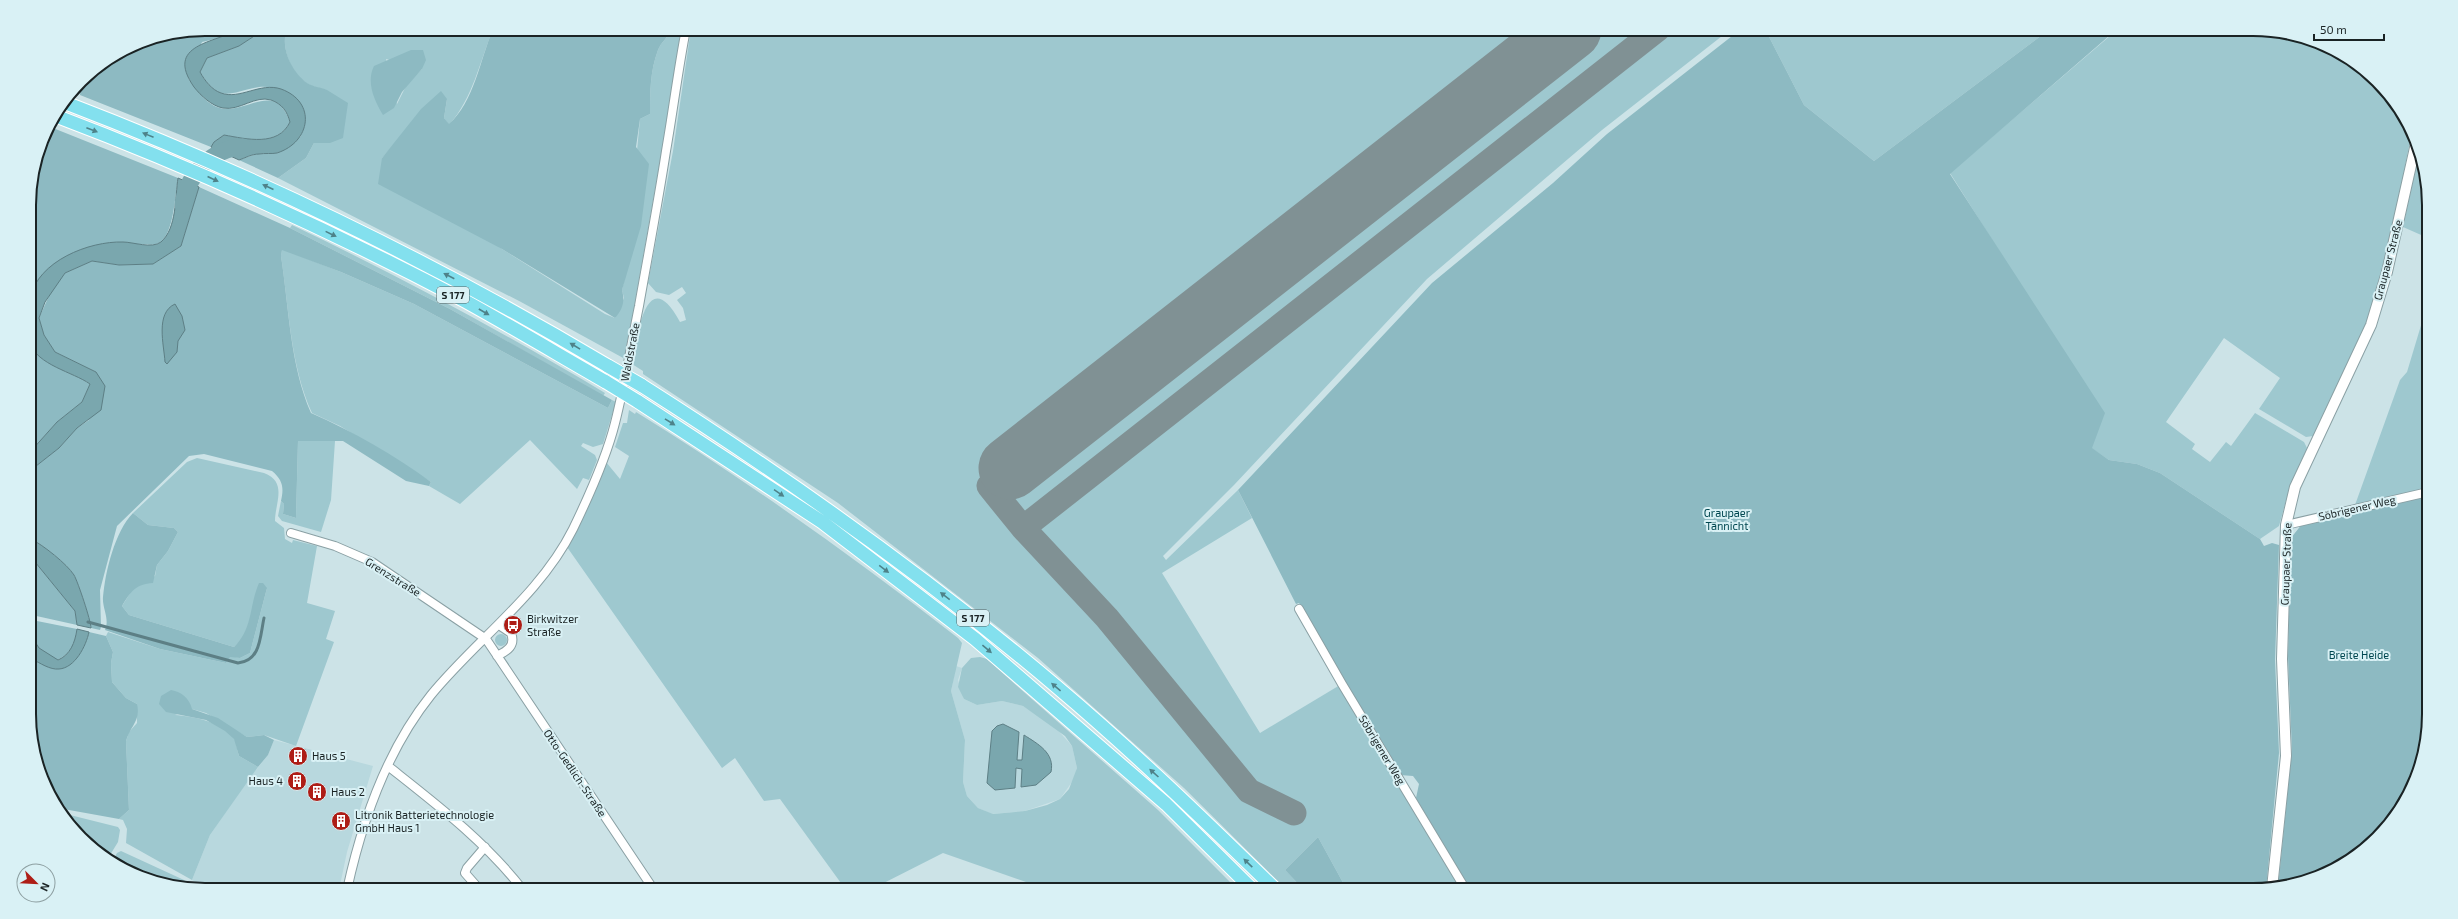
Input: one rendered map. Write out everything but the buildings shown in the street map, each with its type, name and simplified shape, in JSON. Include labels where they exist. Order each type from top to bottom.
[{"type":"highway","name":"S 177","points":[[69,104],[200,156],[303,203],[473,288],[641,385],[717,433],[830,510],[972,617],[1058,688],[1168,786],[1269,883]]},
{"type":"highway","name":"S 177","points":[[61,118],[192,170],[296,217],[465,301],[637,401],[822,522],[975,639],[1166,804],[1246,883]]},
{"type":"street","name":"Waldstraße","points":[[486,639],[526,595],[564,545],[592,485],[615,425],[655,215],[685,36]]},
{"type":"street","name":"Graupaer Straße","points":[[2273,882],[2286,756],[2282,659],[2286,524],[2295,487],[2371,324],[2387,272],[2414,153]]},
{"type":"street","name":"Söbrigener Weg","points":[[2286,524],[2422,493]]},
{"type":"street","name":"Grenzstraße","points":[[291,533],[335,546],[372,562],[486,639]]},
{"type":"street","name":"Söbrigener Weg","points":[[1299,609],[1342,684],[1462,883]]},
{"type":"street","points":[[497,656],[507,651],[512,642],[511,633],[499,625]]},
{"type":"street","points":[[349,883],[363,827],[388,766],[406,732],[432,694],[486,639]]},
{"type":"street","name":"Otto-Gedlich-Straße","points":[[486,639],[649,883]]},
{"type":"street","points":[[388,766],[440,807],[485,847],[517,883]]},
{"type":"street","points":[[474,883],[465,873],[467,868],[485,847]]},
{"type":"shaded area","points":[[224,36],[254,36],[239,46],[207,58],[200,72],[209,85],[215,90],[228,95],[273,87],[293,95],[305,112],[305,122],[303,131],[297,140],[288,148],[277,153],[254,155],[239,160],[211,147],[214,142],[224,135],[252,139],[270,138],[285,130],[290,122],[286,111],[271,100],[265,99],[253,101],[235,107],[223,108],[211,103],[203,97],[194,87],[186,73],[185,62],[189,53],[196,47]]},
{"type":"shaded area","points":[[285,36],[490,36],[470,91],[464,103],[449,125],[444,118],[447,99],[402,135],[382,158],[502,249],[605,314],[615,318],[624,298],[622,290],[625,277],[640,119],[650,114],[652,74],[658,50],[667,36],[680,36],[662,150],[625,359],[521,302],[278,178],[306,158],[314,143],[330,143],[326,90],[312,86],[302,80],[288,60]],"holes":[[[386,59],[422,69],[406,86],[397,104]]]},
{"type":"shaded area","points":[[690,36],[1722,36],[1602,130],[1427,279],[1234,485],[1163,556],[1166,560],[1238,490],[1252,518],[1162,573],[1260,733],[1340,685],[1459,883],[1343,883],[1318,837],[1285,870],[1297,883],[1280,883],[1184,788],[1038,658],[838,503],[643,374],[643,371],[632,364],[640,323],[645,310],[651,301],[659,299],[668,305],[680,322],[686,320],[683,308],[677,300],[686,293],[682,287],[669,295],[656,292],[648,283],[673,151]]},
{"type":"shaded area","points":[[1769,36],[2041,36],[1874,161],[1804,105]]},
{"type":"shaded area","points":[[2110,36],[2264,36],[2286,39],[2328,53],[2356,71],[2380,94],[2405,130],[2410,143],[2393,229],[2382,277],[2367,324],[2313,436],[2306,437],[2259,409],[2280,378],[2224,338],[2166,422],[2195,444],[2192,449],[2210,462],[2226,442],[2231,446],[2255,413],[2304,442],[2307,448],[2290,486],[2279,526],[2260,539],[2160,473],[2137,464],[2109,460],[2091,448],[2052,335],[1950,173]]},
{"type":"shaded area","points":[[2417,164],[2422,194],[2422,235],[2403,227]]},
{"type":"shaded area","points":[[178,178],[199,187],[181,246],[153,264],[119,265],[92,261],[65,273],[45,302],[39,318],[44,335],[55,352],[96,372],[105,386],[101,410],[77,428],[59,448],[36,466],[36,445],[57,422],[82,402],[90,384],[56,367],[36,353],[36,284],[43,274],[54,264],[67,256],[95,245],[123,242],[153,245],[161,242],[170,229],[176,203]]},
{"type":"shaded area","points":[[292,225],[372,264],[450,305],[605,393],[603,396],[450,309],[290,228]]},
{"type":"shaded area","points":[[282,249],[341,272],[414,304],[608,408],[612,400],[616,402],[603,444],[593,447],[583,443],[581,446],[595,455],[597,460],[589,480],[583,478],[577,489],[530,440],[460,504],[429,486],[431,482],[340,426],[312,413],[299,376],[291,336],[281,256]]},
{"type":"shaded area","points":[[175,304],[182,316],[185,330],[178,341],[177,352],[167,364],[165,362],[162,339],[163,322],[165,314],[169,308]]},
{"type":"shaded area","points":[[2422,322],[2422,490],[2355,505],[2400,380],[2407,372]]},
{"type":"shaded area","points":[[629,410],[635,414],[636,412],[719,465],[800,520],[958,638],[962,643],[951,691],[965,740],[963,782],[967,796],[978,808],[993,814],[1025,811],[1047,805],[1060,799],[1069,789],[1077,768],[1072,746],[1065,736],[1023,706],[1002,701],[977,705],[964,699],[958,687],[962,668],[971,658],[980,657],[987,659],[1158,810],[1231,883],[1027,883],[943,853],[884,883],[841,883],[780,799],[764,801],[735,758],[722,768],[567,547],[577,530],[606,462],[620,479],[629,456],[615,447],[623,423],[627,423]]},
{"type":"shaded area","points":[[298,441],[335,441],[331,500],[321,532],[282,521],[278,516],[281,501],[284,504],[283,514],[296,518]]},
{"type":"shaded area","points":[[197,458],[264,473],[276,482],[278,487],[278,500],[275,521],[284,528],[285,539],[292,543],[293,540],[317,546],[307,603],[335,611],[326,639],[334,642],[296,746],[264,735],[247,737],[206,713],[192,709],[175,715],[199,719],[225,729],[235,740],[239,756],[258,767],[210,835],[192,880],[126,843],[127,829],[123,820],[119,819],[129,810],[126,741],[129,732],[137,723],[137,704],[126,698],[112,682],[111,663],[113,652],[106,636],[108,632],[160,649],[226,663],[230,656],[240,658],[250,653],[267,588],[253,609],[244,638],[234,647],[129,615],[122,606],[134,587],[155,576],[157,565],[168,551],[178,532],[174,528],[148,525],[133,513],[187,462]]},
{"type":"shaded area","points":[[36,542],[54,555],[74,575],[84,602],[91,628],[77,625],[75,611],[36,563]]},
{"type":"shaded area","points":[[77,629],[89,632],[85,644],[75,661],[65,668],[56,669],[45,666],[36,661],[36,643],[39,648],[58,660],[69,652],[75,639]]},
{"type":"shaded area","points":[[499,634],[503,634],[507,640],[503,646],[499,646],[495,642],[495,638]]},
{"type":"shaded area","points":[[956,666],[962,668],[958,680],[964,699],[977,705],[1002,701],[1023,706],[1055,727],[1072,746],[1077,768],[1074,779],[1060,799],[1025,811],[992,814],[978,808],[967,796],[963,782],[965,740],[951,691]]},
{"type":"shaded area","points":[[1003,724],[1019,732],[1017,760],[1022,760],[1024,735],[1040,746],[1048,754],[1052,765],[1051,772],[1036,785],[1021,787],[1022,769],[1016,768],[1015,788],[995,790],[987,783],[992,731],[997,726]]},
{"type":"shaded area","points":[[274,740],[373,766],[347,852],[340,883],[198,883],[192,880],[210,835],[248,780],[268,755]]},
{"type":"shaded area","points":[[70,815],[118,827],[120,830],[118,842],[111,854],[94,841]]},
{"type":"shaded area","points":[[121,851],[186,882],[151,874],[130,866],[115,856],[117,853]]},
{"type":"green space","points":[[227,36],[202,42],[188,78],[191,83],[208,102],[219,108],[235,108],[262,101],[278,103],[284,110],[290,122],[284,130],[269,138],[252,139],[224,135],[214,142],[211,147],[80,95],[80,92],[102,71],[130,53],[151,45],[183,37]]},
{"type":"green space","points":[[254,36],[285,36],[288,58],[301,78],[307,83],[327,90],[348,103],[343,138],[330,143],[314,143],[306,158],[278,178],[239,160],[257,154],[278,153],[301,136],[281,89],[262,87],[226,94],[220,93],[207,82],[200,72],[207,58],[239,46]]},
{"type":"green space","points":[[490,36],[667,36],[659,47],[653,66],[650,90],[650,114],[640,119],[636,147],[649,164],[641,226],[622,290],[623,305],[615,318],[502,249],[378,184],[382,158],[421,109],[441,91],[447,99],[444,118],[449,124],[458,115],[476,80]]},
{"type":"green space","name":"Graupaer Tännicht","points":[[1732,36],[1769,36],[1804,105],[1874,161],[2041,36],[2109,36],[1950,174],[2105,413],[2092,448],[2109,460],[2137,464],[2160,473],[2260,539],[2264,546],[2272,543],[2279,545],[2275,660],[2279,753],[2267,883],[1466,883],[1416,798],[1419,784],[1413,776],[1400,775],[1299,603],[1296,604],[1238,490],[1432,283],[1553,183],[1607,134]]},
{"type":"green space","points":[[411,50],[423,50],[426,60],[422,69],[402,92],[394,108],[383,115],[372,91],[371,78],[374,66]]},
{"type":"green space","points":[[54,128],[178,178],[171,223],[164,239],[159,243],[152,245],[141,244],[41,277],[36,287],[36,194],[39,172]]},
{"type":"green space","points":[[199,187],[290,228],[450,309],[612,400],[608,408],[414,304],[341,272],[282,250],[281,256],[294,356],[304,395],[311,413],[343,428],[388,453],[431,482],[429,486],[406,481],[343,441],[298,441],[296,518],[283,514],[284,504],[281,501],[282,484],[276,474],[272,471],[204,454],[189,456],[117,526],[100,590],[101,627],[100,630],[91,628],[84,602],[74,575],[54,555],[36,542],[36,466],[59,448],[77,428],[89,420],[96,372],[55,352],[44,335],[39,318],[53,287],[65,273],[92,261],[119,265],[153,264],[181,246]]},
{"type":"green space","points":[[36,352],[47,362],[90,384],[82,402],[57,422],[36,445]]},
{"type":"green space","name":"Breite Heide","points":[[2422,496],[2422,725],[2419,747],[2405,789],[2380,825],[2356,848],[2328,866],[2307,874],[2279,881],[2292,750],[2288,656],[2291,538],[2302,524]]},
{"type":"green space","points":[[133,513],[148,525],[174,528],[178,532],[168,551],[157,565],[153,583],[142,585],[134,589],[122,606],[129,615],[234,647],[245,633],[259,583],[263,583],[267,588],[250,653],[240,658],[230,657],[226,663],[160,649],[105,630],[107,622],[103,597],[106,576],[116,541],[121,530]]},
{"type":"green space","points":[[36,563],[75,611],[77,625],[36,616]]},
{"type":"green space","points":[[36,621],[77,629],[72,648],[62,658],[57,660],[44,653],[37,645]]},
{"type":"green space","points":[[89,632],[106,636],[113,652],[111,663],[112,682],[126,698],[137,704],[138,715],[126,741],[129,810],[119,819],[66,809],[53,789],[45,768],[37,736],[36,661],[53,669],[87,639]]},
{"type":"green space","points":[[171,690],[184,696],[192,709],[218,718],[247,737],[264,735],[274,740],[268,755],[258,767],[239,756],[234,739],[225,731],[206,720],[166,712],[159,704],[161,696]]},
{"type":"green space","points":[[1318,837],[1343,883],[1297,883],[1285,870]]},
{"type":"waterway","points":[[183,205],[185,194],[190,183],[203,165],[222,152],[243,147]]},
{"type":"waterway","points":[[88,622],[238,663],[246,661],[255,653],[260,640],[264,618]]},
{"type":"taxiway","points":[[1010,468],[989,486],[1023,528],[1649,36]]},
{"type":"taxiway","points":[[1023,528],[1107,618],[1249,791],[1294,813]]},
{"type":"runway","points":[[1010,468],[1561,36]]},
{"type":"place","name":"Birkwitzer Straße","points":[[513,625]]},
{"type":"place","name":"Haus 5","points":[[298,756]]},
{"type":"place","name":"Haus 4","points":[[297,781]]},
{"type":"place","name":"Haus 2","points":[[317,792]]},
{"type":"place","name":"Litronik Batterietechnologie GmbH Haus 1","points":[[341,821]]}]
